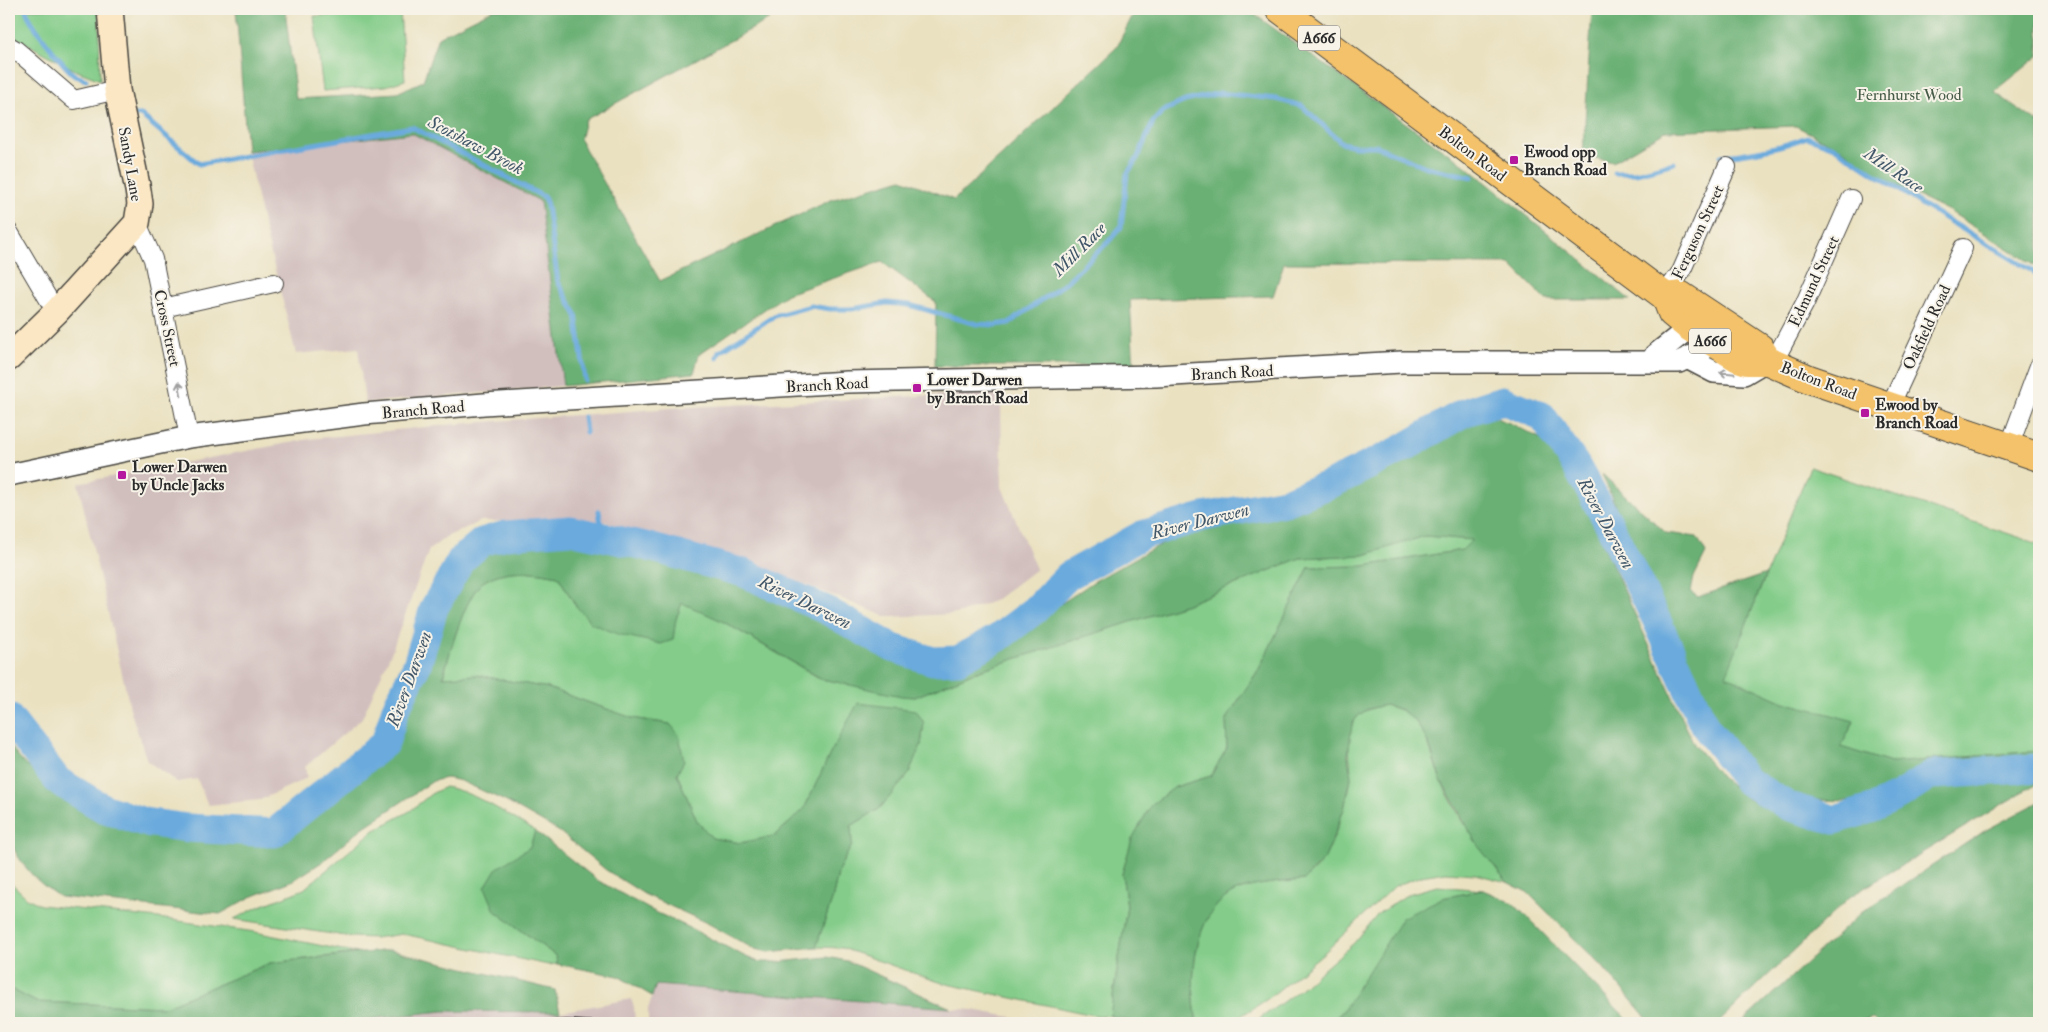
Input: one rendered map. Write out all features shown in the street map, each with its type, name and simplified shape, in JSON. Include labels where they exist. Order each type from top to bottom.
[{"type":"highway","name":"Bolton Road","points":[[1280,9],[1665,296],[1672,313],[1696,318],[1719,333],[1760,348],[1769,362],[1809,379],[1926,417],[2039,457]]},
{"type":"main road","name":"Sandy Lane","points":[[9,358],[56,312],[137,223],[140,204],[117,90],[110,9]]},
{"type":"street","points":[[9,46],[74,100],[117,90]]},
{"type":"street","name":"Ferguson Street","points":[[1665,296],[1681,272],[1727,167]]},
{"type":"street","name":"Edmund Street","points":[[1769,362],[1805,302],[1851,199]]},
{"type":"street","name":"Cross Street","points":[[137,223],[154,259],[189,436]]},
{"type":"street","points":[[9,232],[56,312]]},
{"type":"street","name":"Oakfield Road","points":[[1890,406],[1963,248]]},
{"type":"street","points":[[163,308],[274,283]]},
{"type":"street","points":[[1652,361],[1655,355],[1696,318]]},
{"type":"street","name":"Branch Road","points":[[9,474],[189,436],[364,414],[484,404],[847,382],[1156,376],[1402,362],[1679,362],[1702,352],[1719,333]]},
{"type":"street","points":[[1688,359],[1714,372],[1744,374],[1769,362]]},
{"type":"street","points":[[2008,447],[2039,366]]},
{"type":"shaded area","points":[[412,133],[540,201],[563,386],[365,403],[358,348],[296,354],[247,151]]},
{"type":"shaded area","points":[[1001,392],[1002,487],[1036,569],[994,601],[957,614],[887,617],[772,571],[606,522],[481,521],[446,537],[429,550],[391,653],[362,718],[305,767],[307,778],[260,800],[208,805],[197,779],[177,782],[147,761],[131,712],[78,483],[309,439],[445,425],[671,408]]},
{"type":"shaded area","points":[[656,984],[973,1010],[1044,1023],[648,1023],[648,1009]]},
{"type":"shaded area","points":[[631,999],[634,1007],[635,1023],[332,1023],[443,1011],[560,1012]]},
{"type":"green space","points":[[16,9],[99,9],[100,80],[75,70],[13,36]]},
{"type":"green space","points":[[236,9],[285,9],[296,99],[397,93],[423,81],[438,37],[494,9],[763,9],[770,19],[585,120],[580,140],[660,281],[831,200],[902,179],[954,200],[1116,48],[1136,9],[1247,9],[1471,170],[1630,300],[1546,300],[1510,264],[1284,263],[1273,296],[1130,300],[1134,366],[935,366],[936,302],[882,262],[787,294],[699,354],[694,373],[563,386],[540,201],[412,133],[247,151]]},
{"type":"green space","name":"Fernhurst Wood","points":[[1592,9],[1968,9],[1994,15],[2007,9],[2039,9],[2039,56],[1994,92],[2039,123],[2039,268],[1949,211],[1875,175],[1845,151],[1796,126],[1665,131],[1613,162],[1583,155]]},
{"type":"green space","points":[[400,11],[405,80],[386,86],[323,91],[314,16]]},
{"type":"green space","points":[[1488,415],[1512,424],[1551,444],[1587,509],[1694,744],[1722,778],[1748,799],[1780,815],[1831,829],[1886,815],[1912,804],[1936,785],[2039,782],[1851,896],[1718,1023],[1651,1023],[1602,966],[1527,892],[1507,882],[1478,846],[1440,778],[1429,744],[1416,722],[1402,710],[1385,705],[1368,709],[1358,716],[1352,724],[1348,755],[1351,778],[1344,809],[1325,858],[1304,880],[1263,884],[1239,890],[1223,899],[1211,913],[1197,948],[1194,967],[1193,987],[1197,1023],[1136,1023],[1110,1016],[1127,906],[1122,874],[1132,839],[1151,805],[1175,787],[1211,776],[1227,748],[1226,719],[1259,669],[1309,567],[1364,566],[1462,550],[1472,540],[1425,536],[1364,555],[1300,558],[1187,604],[977,671],[915,697],[901,696],[822,679],[722,621],[682,603],[676,619],[673,640],[661,644],[617,634],[591,623],[576,606],[558,576],[530,572],[510,572],[492,577],[483,582],[476,589],[464,612],[443,677],[476,675],[548,688],[632,718],[670,724],[679,735],[684,761],[677,774],[697,821],[712,838],[740,843],[775,836],[804,809],[831,752],[858,703],[916,710],[924,723],[921,745],[908,775],[879,809],[851,826],[852,845],[839,869],[832,900],[816,947],[769,952],[754,949],[709,924],[644,894],[606,870],[560,832],[505,801],[461,781],[446,778],[433,781],[361,829],[322,862],[294,880],[251,897],[220,914],[60,897],[29,872],[9,837],[9,744],[19,758],[52,790],[104,816],[133,825],[182,833],[274,838],[389,746],[440,610],[471,560],[488,546],[516,538],[553,538],[746,582],[879,649],[923,666],[955,665],[986,655],[1093,582],[1176,537],[1297,512],[1348,491],[1435,439]]},
{"type":"green space","points":[[1810,467],[2039,544],[2039,751],[1891,763],[1840,747],[1854,722],[1784,702],[1725,676]]},
{"type":"green space","points":[[1602,474],[1666,533],[1697,537],[1706,553],[1694,577],[1691,592],[1698,597],[1766,574],[1726,676],[1784,702],[1854,721],[1841,747],[1891,763],[2039,751],[2039,759],[1926,770],[1881,795],[1849,801],[1817,800],[1786,792],[1762,776],[1718,729],[1632,556],[1620,517]]},
{"type":"green space","points":[[1425,536],[1473,540],[1462,550],[1364,566],[1309,567],[1259,669],[1226,719],[1227,748],[1211,776],[1175,787],[1122,874],[1127,906],[1110,1016],[1093,1015],[942,983],[842,948],[816,947],[832,900],[839,869],[852,845],[851,826],[879,809],[908,775],[921,745],[924,723],[831,752],[804,809],[775,836],[740,843],[712,838],[697,821],[677,774],[670,724],[632,718],[548,688],[476,675],[443,677],[458,626],[476,589],[492,577],[510,572],[530,572],[558,576],[576,606],[676,619],[682,602],[722,621],[821,679],[915,697],[977,671],[1187,604],[1300,558],[1364,555]]},
{"type":"green space","points":[[1385,705],[1405,713],[1420,727],[1440,778],[1454,806],[1479,845],[1507,882],[1475,874],[1446,872],[1421,876],[1395,886],[1326,951],[1269,998],[1230,1023],[1197,1023],[1193,987],[1194,967],[1197,948],[1211,913],[1223,899],[1239,890],[1263,884],[1304,880],[1321,863],[1332,841],[1348,793],[1351,776],[1349,736],[1353,723],[1363,712]]},
{"type":"green space","points":[[445,787],[480,799],[535,831],[530,847],[520,855],[495,911],[556,956],[557,964],[548,965],[403,934],[375,938],[352,937],[234,919],[258,907],[304,889],[373,831],[410,811],[431,794]]},
{"type":"green space","points":[[2039,802],[2039,1023],[1878,1023],[1873,1018],[1849,1023],[1741,1023],[1861,913],[1986,830]]},
{"type":"green space","points":[[535,831],[597,880],[649,909],[746,957],[760,962],[827,957],[847,961],[951,1008],[656,985],[652,996],[618,976],[557,964],[556,956],[495,911],[485,887],[496,869],[530,847]]},
{"type":"green space","points":[[9,881],[27,898],[41,905],[158,918],[255,932],[357,953],[270,963],[164,1007],[36,1002],[9,988]]},
{"type":"green space","points":[[1437,886],[1483,890],[1442,898],[1343,1011],[1329,1023],[1254,1023],[1299,990],[1354,943],[1379,913],[1408,894]]},
{"type":"green space","points":[[1483,890],[1513,903],[1631,1023],[1329,1023],[1343,1011],[1402,918],[1442,898]]},
{"type":"green space","points":[[390,950],[555,990],[560,1012],[443,1011],[332,1023],[9,1023],[9,988],[36,1002],[164,1007],[270,963]]},
{"type":"waterway","name":"Scotshaw Brook","points":[[26,9],[38,32],[61,61],[73,74],[86,80]]},
{"type":"waterway","name":"Mill Race","points":[[717,358],[719,352],[774,316],[811,306],[830,309],[852,309],[887,303],[909,305],[977,324],[995,325],[1009,323],[1063,285],[1121,227],[1127,174],[1138,157],[1153,122],[1163,111],[1185,101],[1220,93],[1276,99],[1302,106],[1342,143],[1356,146],[1376,146],[1426,167],[1472,177]]},
{"type":"waterway","name":"Scotshaw Brook","points":[[134,115],[141,115],[199,164],[412,127],[544,197],[547,205],[558,282],[576,314],[585,380]]},
{"type":"waterway","name":"Mill Race","points":[[1721,156],[1764,150],[1807,137],[1834,147],[1921,204],[2039,275]]},
{"type":"waterway","name":"Mill Race","points":[[1615,173],[1636,173],[1674,163]]},
{"type":"waterway","name":"River Darwen","points":[[9,718],[58,781],[103,808],[144,822],[188,828],[274,833],[385,743],[396,708],[417,665],[434,608],[461,560],[482,542],[506,535],[570,530],[645,546],[744,573],[826,610],[893,648],[933,661],[958,660],[998,638],[1035,610],[1068,576],[1142,535],[1203,517],[1285,502],[1333,483],[1402,449],[1463,413],[1502,400],[1542,416],[1575,464],[1608,522],[1657,621],[1704,725],[1747,781],[1788,806],[1835,820],[1871,809],[1902,794],[1931,775],[2039,768]]},
{"type":"waterway","name":"Scotshaw Brook","points":[[584,417],[586,432]]},
{"type":"waterway","name":"Scotshaw Brook","points":[[599,511],[603,537]]},
{"type":"railway","points":[[541,1023],[567,1021],[604,1023]]},
{"type":"place","name":"Ewood opp Branch Road","points":[[1514,160]]},
{"type":"place","name":"Lower Darwen by Branch Road","points":[[917,388]]},
{"type":"place","name":"Ewood by Branch Road","points":[[1865,413]]},
{"type":"place","name":"Lower Darwen by Uncle Jacks","points":[[122,475]]}]
